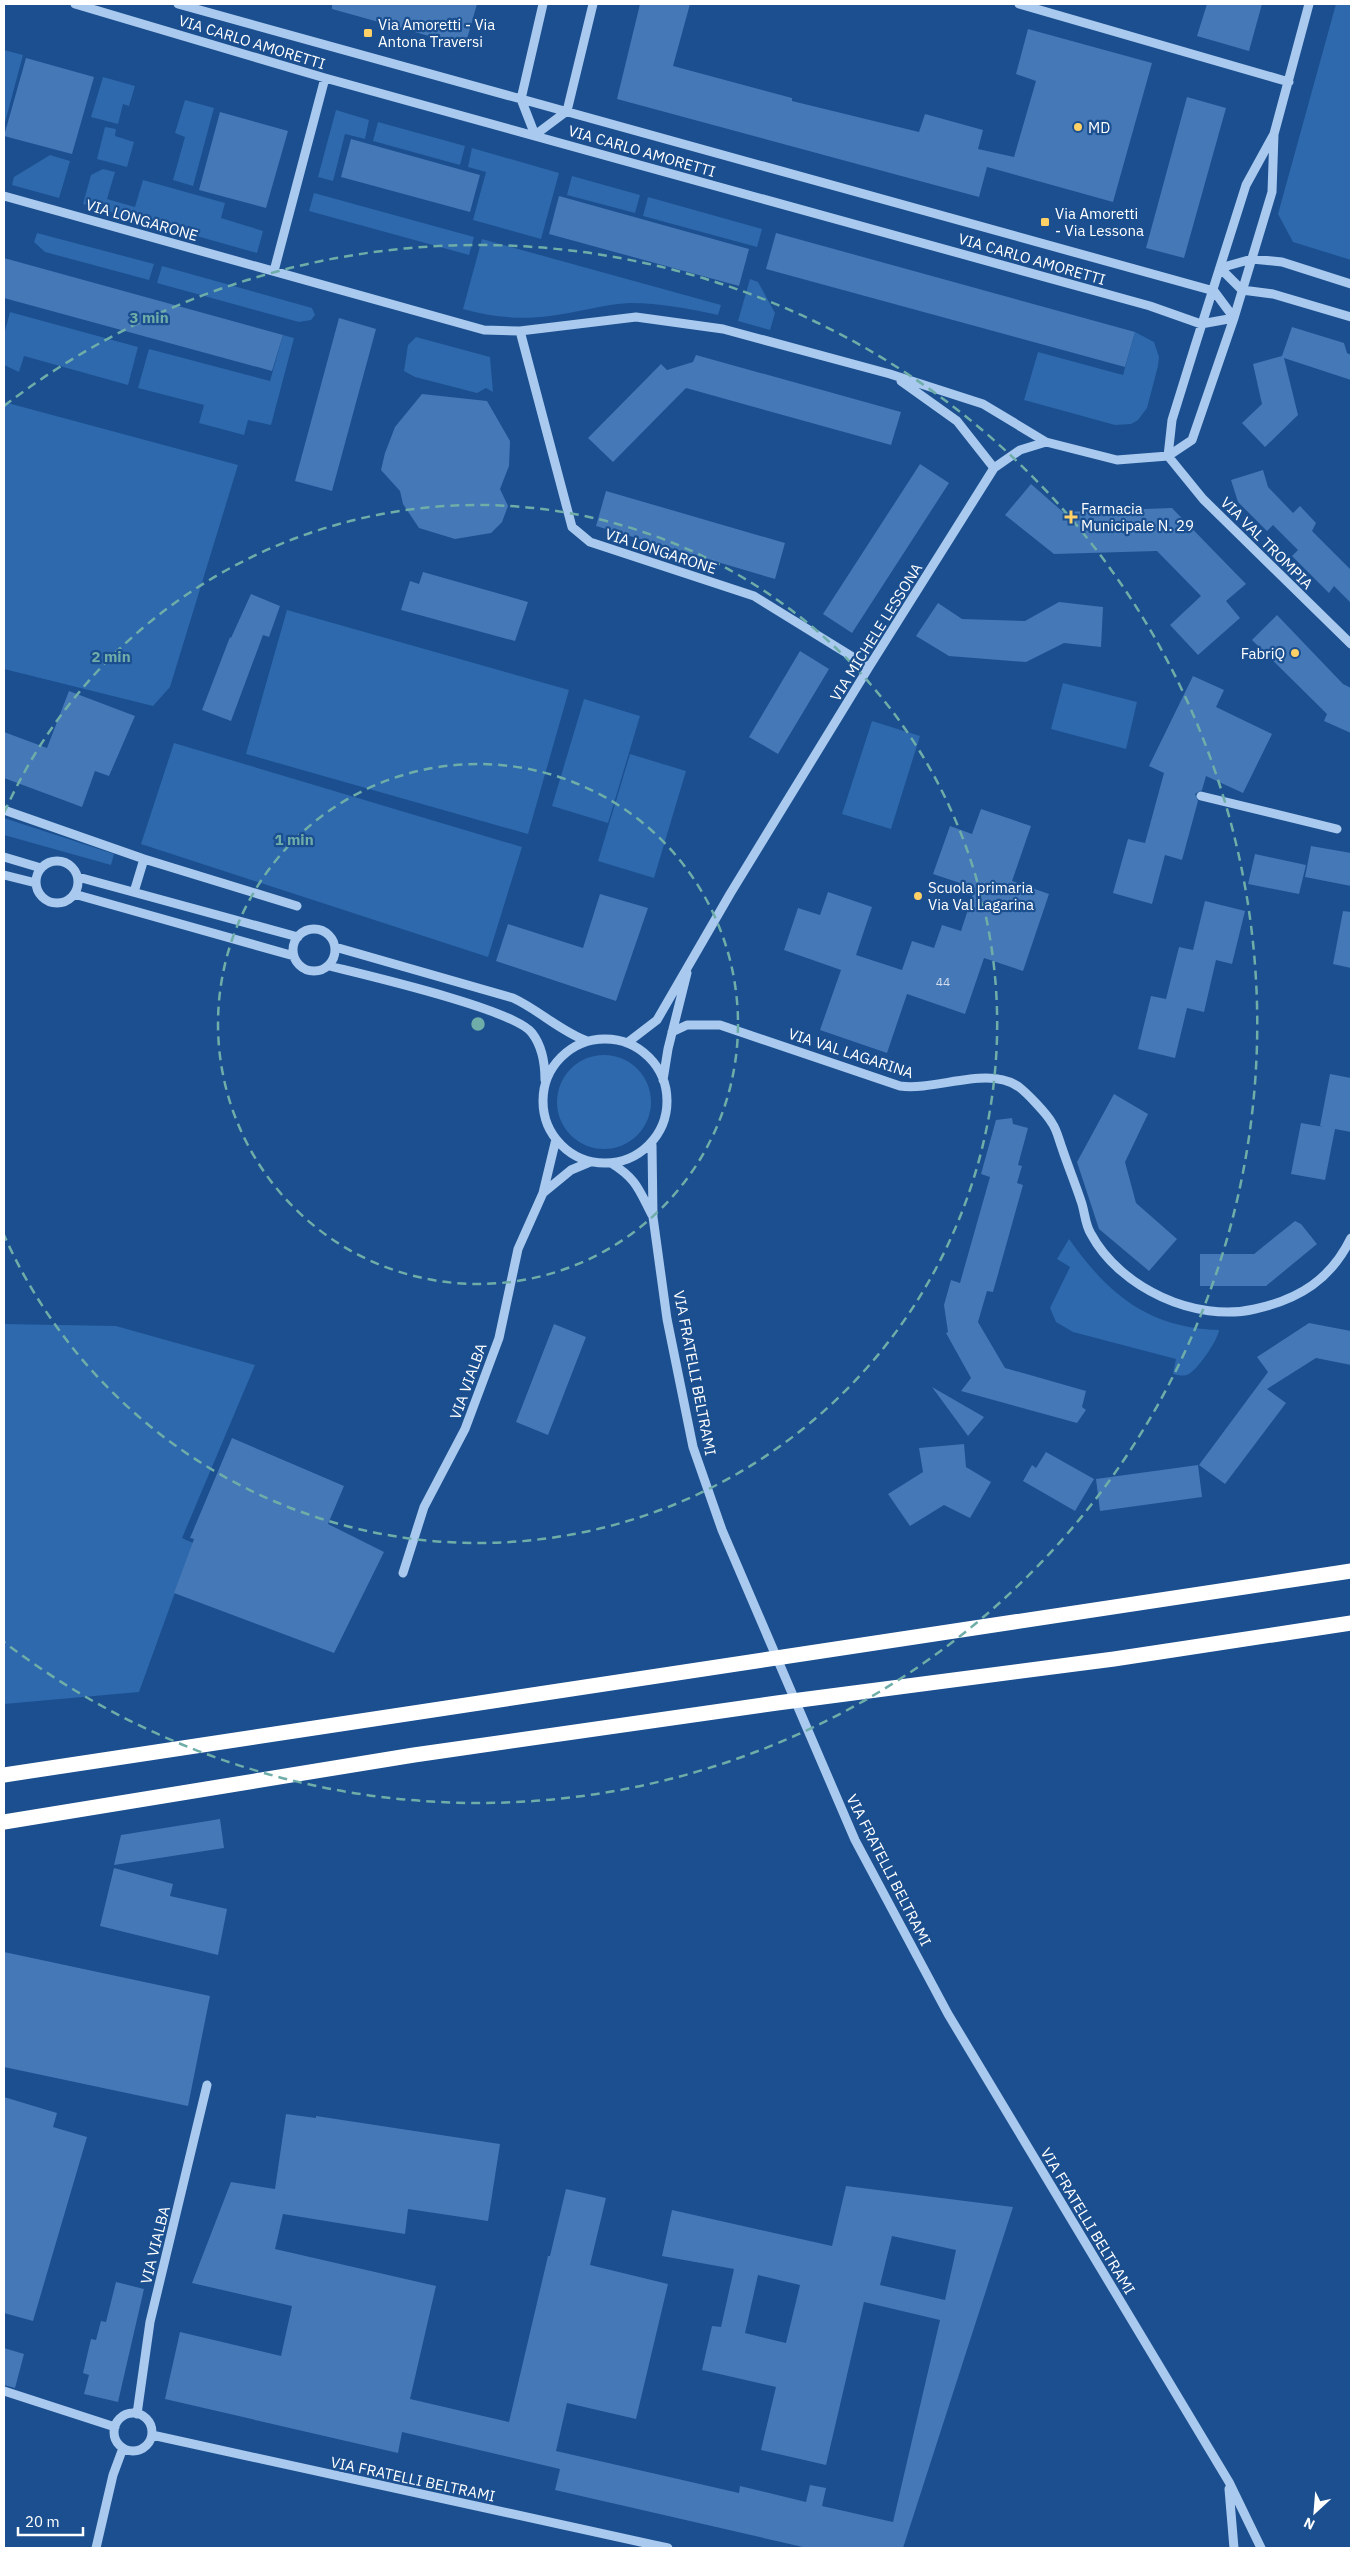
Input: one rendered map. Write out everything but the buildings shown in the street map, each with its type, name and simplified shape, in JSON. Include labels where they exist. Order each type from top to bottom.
[{"type":"highway","points":[[4,1775],[1351,1572]]},
{"type":"highway","points":[[4,1822],[414,1755],[787,1702],[1114,1659],[1351,1623]]},
{"type":"street","name":"VIA CARLO AMORETTI","points":[[75,4],[325,78],[1140,304],[1202,324]]},
{"type":"street","name":"VIA CARLO AMORETTI","points":[[178,4],[520,99],[567,110],[1214,291]]},
{"type":"street","points":[[542,4],[520,99],[535,135],[567,110],[593,4]]},
{"type":"street","points":[[1019,4],[1289,82]]},
{"type":"street","points":[[1168,456],[1172,420],[1246,185],[1274,134],[1309,4]]},
{"type":"street","points":[[274,271],[325,78]]},
{"type":"street","points":[[1046,442],[1117,460],[1168,456],[1192,440],[1234,318],[1272,192],[1274,134]]},
{"type":"street","name":"VIA LONGARONE","points":[[4,196],[484,330],[520,331],[636,317],[725,329],[890,374],[983,404],[1046,442]]},
{"type":"street","points":[[1220,268],[1252,259],[1282,262],[1351,284]]},
{"type":"street","points":[[1220,268],[1242,290],[1273,294],[1351,317]]},
{"type":"street","points":[[1214,291],[1234,318]]},
{"type":"street","points":[[1202,324],[1234,318]]},
{"type":"street","name":"VIA LONGARONE","points":[[520,331],[572,526],[590,542],[754,596],[869,667]]},
{"type":"street","name":"VIA LONGARONE","points":[[890,374],[957,421],[994,468]]},
{"type":"street","name":"VIA MICHELE LESSONA","points":[[628,1043],[654,1024],[730,894],[994,468],[1020,450],[1046,442]]},
{"type":"street","name":"VIA VAL TROMPIA","points":[[1168,456],[1204,499],[1351,644]]},
{"type":"street","points":[[1202,796],[1337,829]]},
{"type":"street","points":[[4,810],[144,859],[297,906]]},
{"type":"street","points":[[4,857],[41,868]]},
{"type":"street","points":[[134,892],[144,859]]},
{"type":"street","points":[[62,861],[74,868],[78,877],[78,888],[74,894],[62,902],[48,901],[38,891],[36,883],[41,868],[49,862],[62,861]]},
{"type":"street","points":[[4,875],[36,883]]},
{"type":"street","points":[[78,877],[298,937]]},
{"type":"street","points":[[74,894],[294,956]]},
{"type":"street","points":[[319,930],[331,937],[335,948],[335,956],[329,966],[319,971],[305,970],[299,966],[294,956],[293,946],[298,937],[306,931],[319,930]]},
{"type":"street","points":[[335,948],[513,998],[529,1006],[571,1035],[587,1041]]},
{"type":"street","points":[[329,966],[473,1005],[507,1017],[531,1032],[545,1065],[543,1102],[546,1122],[556,1139],[570,1153],[590,1162],[611,1163],[632,1158],[652,1145],[662,1128],[667,1109],[666,1088],[659,1069],[645,1053],[628,1043],[608,1040],[587,1041],[568,1050],[554,1064],[545,1082]]},
{"type":"street","name":"VIA MICHELE LESSONA","points":[[663,1081],[672,1032],[688,968]]},
{"type":"street","name":"VIA VAL LAGARINA","points":[[672,1032],[687,1025],[720,1024],[900,1086],[920,1088],[995,1078],[1019,1087],[1052,1123],[1081,1202],[1090,1233],[1104,1255],[1135,1281],[1167,1302],[1206,1311],[1241,1313],[1271,1306],[1299,1295],[1319,1281],[1341,1258],[1351,1238]]},
{"type":"street","name":"VIA VIALBA","points":[[403,1573],[424,1507],[465,1429],[496,1347],[518,1249],[543,1193],[556,1139]]},
{"type":"street","name":"VIA FRATELLI BELTRAMI","points":[[652,1145],[653,1217],[667,1319],[693,1447],[722,1530],[855,1840],[948,2014],[1228,2482],[1261,2548]]},
{"type":"street","name":"VIA VIALBA","points":[[543,1193],[571,1170],[590,1162]]},
{"type":"street","name":"VIA FRATELLI BELTRAMI","points":[[611,1163],[628,1173],[636,1182],[653,1217]]},
{"type":"street","name":"VIA VIALBA","points":[[137,2414],[152,2314],[207,2086]]},
{"type":"street","points":[[4,2391],[76,2412],[115,2427]]},
{"type":"street","points":[[137,2414],[150,2422],[152,2435],[150,2441],[141,2450],[135,2451],[123,2448],[116,2439],[115,2427],[122,2416],[137,2414]]},
{"type":"street","name":"VIA FRATELLI BELTRAMI","points":[[152,2435],[668,2548]]},
{"type":"street","points":[[96,2548],[113,2476],[123,2448]]},
{"type":"street","name":"VIA FRATELLI BELTRAMI","points":[[1228,2482],[1234,2548]]},
{"type":"shaded area","points":[[1336,4],[1351,4],[1351,260],[1293,242],[1278,214]]},
{"type":"shaded area","points":[[4,50],[23,55],[4,126]]},
{"type":"shaded area","points":[[103,77],[135,86],[129,106],[123,104],[118,124],[91,117]]},
{"type":"shaded area","points":[[185,100],[214,108],[193,186],[173,180],[185,137],[175,133]]},
{"type":"shaded area","points":[[336,110],[369,120],[365,139],[345,134],[333,181],[318,177]]},
{"type":"shaded area","points":[[378,122],[465,146],[460,165],[373,141]]},
{"type":"shaded area","points":[[105,127],[116,129],[115,136],[134,142],[127,167],[97,159]]},
{"type":"shaded area","points":[[472,148],[559,173],[541,239],[473,220],[486,172],[468,167]]},
{"type":"shaded area","points":[[50,155],[70,161],[59,198],[12,185],[14,177]]},
{"type":"shaded area","points":[[103,169],[115,172],[107,199],[135,207],[143,180],[225,203],[221,218],[263,231],[257,253],[83,204],[91,175]]},
{"type":"shaded area","points":[[572,176],[640,195],[635,213],[567,195]]},
{"type":"shaded area","points":[[314,193],[474,237],[469,255],[309,211]]},
{"type":"shaded area","points":[[648,197],[762,229],[757,247],[643,216]]},
{"type":"shaded area","points":[[37,233],[154,264],[149,280],[45,252],[34,242]]},
{"type":"shaded area","points":[[482,239],[721,305],[718,315],[664,305],[630,303],[560,315],[528,318],[495,316],[463,309]]},
{"type":"shaded area","points":[[162,266],[312,308],[315,315],[311,320],[299,322],[157,283]]},
{"type":"shaded area","points":[[750,279],[758,282],[775,313],[770,330],[738,321]]},
{"type":"shaded area","points":[[10,312],[138,347],[128,385],[24,356],[19,372],[4,365],[4,335]]},
{"type":"shaded area","points":[[1135,332],[1154,342],[1159,357],[1147,408],[1138,420],[1131,424],[1115,425],[1024,400],[1038,352],[1123,375]]},
{"type":"shaded area","points":[[283,335],[294,338],[271,425],[248,420],[244,435],[199,423],[204,405],[138,388],[149,349],[270,381]]},
{"type":"shaded area","points":[[416,337],[490,357],[493,392],[486,388],[477,393],[415,377],[404,371],[408,345]]},
{"type":"shaded area","points":[[4,402],[238,465],[170,687],[153,706],[4,669]]},
{"type":"shaded area","points":[[287,610],[569,690],[528,834],[246,754]]},
{"type":"shaded area","points":[[1063,683],[1137,702],[1126,749],[1051,729]]},
{"type":"shaded area","points":[[584,699],[640,716],[608,823],[552,806]]},
{"type":"shaded area","points":[[872,721],[920,736],[891,829],[842,814]]},
{"type":"shaded area","points":[[174,743],[522,847],[488,957],[141,844]]},
{"type":"shaded area","points":[[630,754],[686,771],[654,878],[598,861]]},
{"type":"shaded area","points":[[4,818],[114,854],[111,865],[4,835]]},
{"type":"shaded area","points":[[604,1055],[622,1059],[637,1069],[647,1084],[651,1102],[647,1120],[637,1135],[622,1145],[604,1149],[586,1145],[571,1135],[561,1120],[557,1102],[561,1084],[571,1069],[586,1059]]},
{"type":"shaded area","points":[[1069,1239],[1099,1276],[1132,1304],[1151,1315],[1171,1323],[1194,1328],[1219,1330],[1211,1347],[1193,1371],[1181,1376],[1173,1374],[1176,1359],[1073,1332],[1056,1322],[1050,1308],[1070,1267],[1057,1259]]},
{"type":"shaded area","points":[[4,1324],[116,1326],[255,1365],[182,1538],[193,1543],[139,1692],[4,1704]]},
{"type":"place","name":"Via Amoretti - Via Antona Traversi","points":[[368,33]]},
{"type":"place","name":"MD","points":[[1078,127]]},
{"type":"place","name":"Via Amoretti - Via Lessona","points":[[1045,222]]},
{"type":"place","name":"Farmacia Municipale N. 29","points":[[1071,517]]},
{"type":"place","name":"FabriQ","points":[[1295,653]]},
{"type":"place","name":"Scuola primaria Via Val Lagarina","points":[[918,896]]}]
